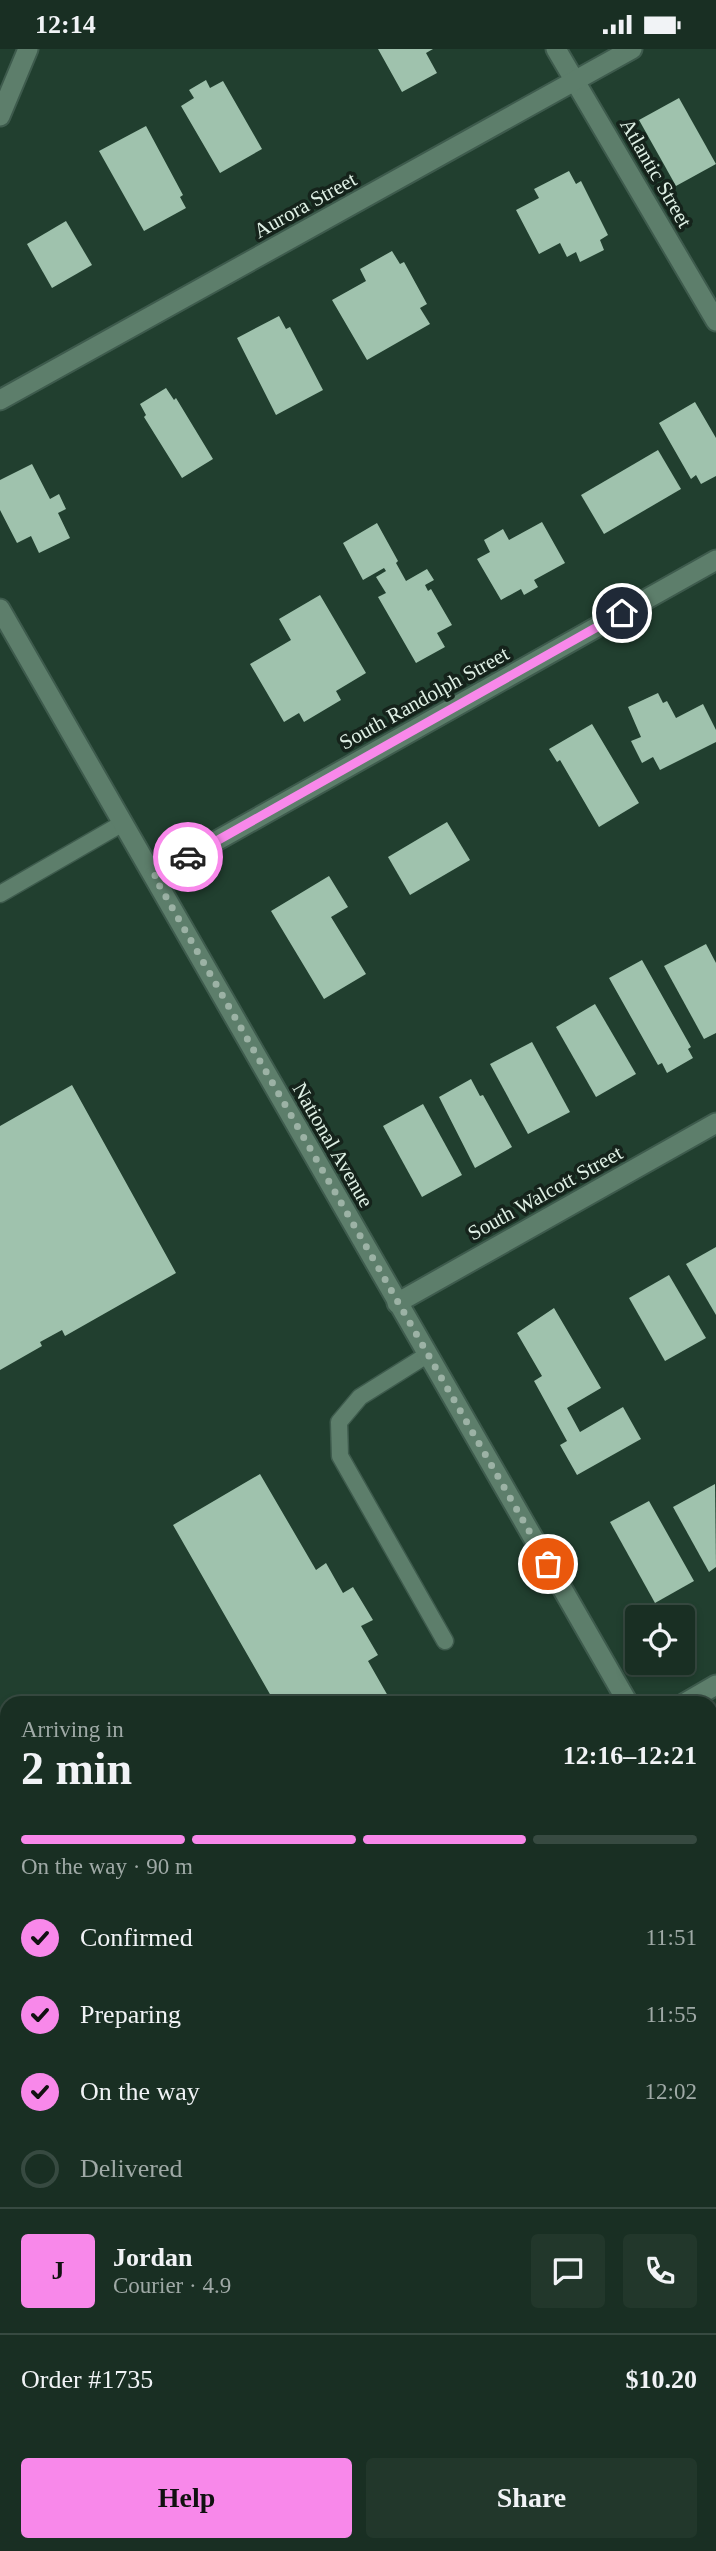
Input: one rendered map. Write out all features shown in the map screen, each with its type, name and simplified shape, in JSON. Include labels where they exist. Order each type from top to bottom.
[{"type":"street","points":[[0,116],[28,49]]},
{"type":"street","name":"Atlantic Street","points":[[556,49],[716,321]]},
{"type":"street","name":"Aurora Street","points":[[0,400],[632,49]]},
{"type":"street","name":"South Randolph Street","points":[[154,876],[716,560]]},
{"type":"street","name":"National Avenue","points":[[0,609],[624,1696]]},
{"type":"street","name":"South Walcott Street","points":[[397,1303],[716,1123]]},
{"type":"street","points":[[697,1696],[716,1685]]},
{"type":"lane","points":[[0,894],[123,823]]},
{"type":"lane","points":[[427,1355],[360,1397],[339,1422],[340,1456],[445,1641]]},
{"type":"building","points":[[378,49],[433,49],[426,53],[437,73],[402,92]]},
{"type":"building","points":[[206,80],[210,88],[223,81],[262,149],[220,173],[181,106],[194,98],[189,90]]},
{"type":"building","points":[[679,98],[716,164],[676,186],[639,120]]},
{"type":"building","points":[[146,126],[183,195],[180,197],[186,208],[144,231],[99,151]]},
{"type":"building","points":[[569,171],[576,184],[581,181],[608,235],[600,240],[604,250],[580,262],[576,252],[567,257],[560,243],[539,254],[516,210],[539,198],[534,189]]},
{"type":"building","points":[[66,221],[92,265],[52,288],[27,244]]},
{"type":"building","points":[[392,251],[400,264],[404,262],[427,304],[420,308],[430,324],[367,360],[332,300],[366,281],[360,269]]},
{"type":"building","points":[[279,316],[286,329],[290,327],[323,390],[276,415],[237,338]]},
{"type":"building","points":[[166,388],[174,400],[176,398],[213,459],[182,478],[144,417],[146,415],[140,404]]},
{"type":"building","points":[[695,402],[716,438],[716,476],[701,484],[696,475],[691,479],[659,423]]},
{"type":"building","points":[[658,450],[681,489],[604,534],[581,495]]},
{"type":"building","points":[[32,464],[50,499],[59,494],[66,509],[58,513],[70,538],[39,553],[31,536],[17,543],[0,510],[0,480]]},
{"type":"building","points":[[542,522],[565,563],[534,580],[538,587],[524,595],[521,589],[501,600],[477,559],[490,552],[484,540],[503,529],[509,540]]},
{"type":"building","points":[[377,523],[406,581],[427,569],[434,580],[425,585],[428,591],[431,589],[452,625],[437,633],[445,647],[416,663],[378,597],[386,593],[376,577],[386,571],[384,568],[363,580],[343,543]]},
{"type":"building","points":[[320,595],[366,673],[336,691],[341,700],[304,722],[299,713],[284,722],[250,664],[291,640],[279,619]]},
{"type":"building","points":[[658,693],[663,703],[667,701],[676,718],[703,704],[716,730],[716,742],[660,770],[653,757],[642,763],[631,741],[641,737],[628,707]]},
{"type":"building","points":[[592,724],[639,803],[599,827],[560,760],[557,762],[549,749]]},
{"type":"building","points":[[447,822],[470,860],[410,895],[388,857]]},
{"type":"building","points":[[329,876],[348,907],[331,917],[366,974],[324,999],[271,911]]},
{"type":"building","points":[[706,944],[716,963],[716,1033],[704,1039],[664,966]]},
{"type":"building","points":[[642,960],[691,1047],[688,1049],[693,1058],[667,1073],[662,1063],[658,1065],[609,978]]},
{"type":"building","points":[[595,1004],[636,1074],[596,1097],[556,1027]]},
{"type":"building","points":[[532,1042],[570,1112],[528,1134],[490,1064]]},
{"type":"building","points":[[471,1079],[512,1147],[475,1168],[439,1097]]},
{"type":"building","points":[[72,1085],[176,1273],[65,1336],[62,1330],[40,1342],[42,1346],[0,1370],[0,1126]]},
{"type":"building","points":[[423,1104],[462,1175],[422,1197],[383,1126]]},
{"type":"building","points":[[716,1247],[716,1315],[686,1264]]},
{"type":"building","points":[[669,1275],[706,1338],[665,1361],[629,1298]]},
{"type":"building","points":[[554,1308],[601,1388],[567,1408],[580,1432],[623,1407],[641,1439],[577,1475],[560,1445],[567,1441],[534,1381],[542,1376],[517,1333]]},
{"type":"building","points":[[260,1474],[316,1570],[326,1563],[343,1593],[353,1587],[373,1620],[361,1626],[378,1655],[368,1661],[388,1696],[271,1696],[173,1525]]},
{"type":"building","points":[[715,1484],[716,1567],[709,1572],[673,1507]]},
{"type":"building","points":[[649,1501],[694,1581],[655,1603],[610,1522]]},
{"type":"way so far","points":[[188,857],[154,876],[548,1564]]},
{"type":"route","points":[[188,857],[622,613]]}]
